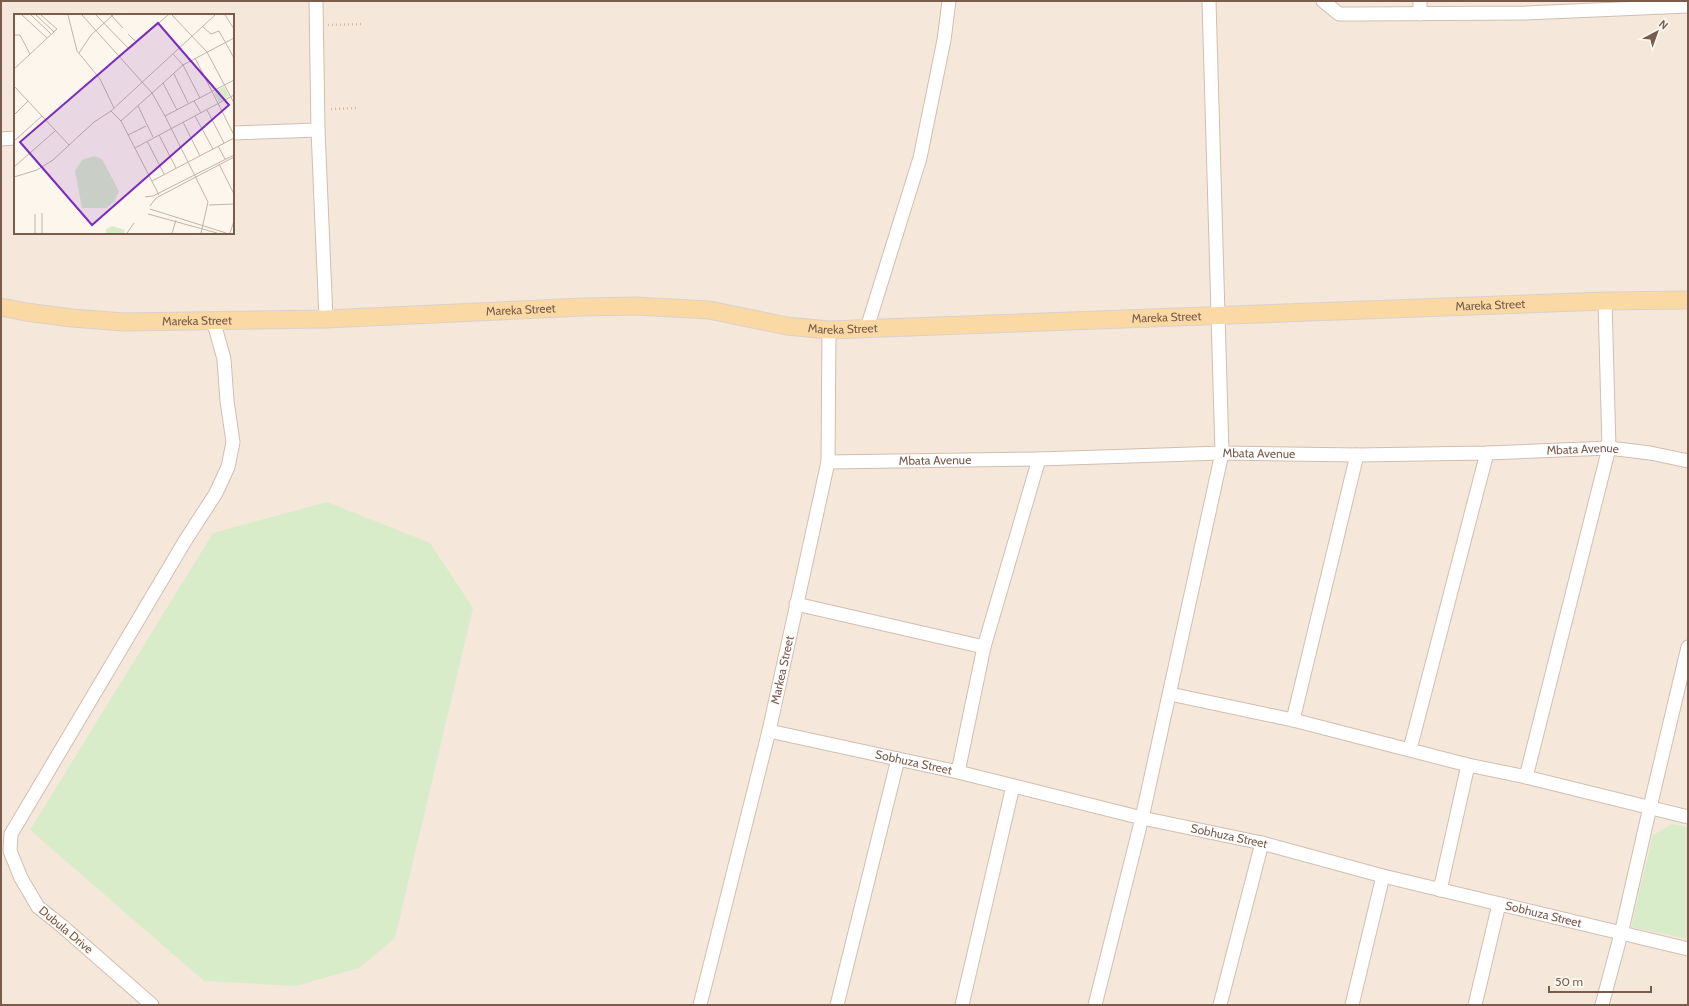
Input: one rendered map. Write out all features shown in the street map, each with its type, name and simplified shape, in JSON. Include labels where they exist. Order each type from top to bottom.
[{"type":"main road","name":"Mareka Street","points":[[1,307],[41,314],[124,322],[326,319],[636,306],[709,310],[787,326],[829,330],[1605,301],[1688,300]]},
{"type":"street","points":[[316,1],[318,130],[326,319]]},
{"type":"street","points":[[867,328],[920,158],[944,40],[948,1]]},
{"type":"street","points":[[1095,1005],[1142,818],[1222,453],[1209,1]]},
{"type":"street","points":[[1323,1],[1339,14],[1420,14],[1525,7],[1688,6]]},
{"type":"street","points":[[1420,1],[1420,14]]},
{"type":"street","points":[[234,133],[318,130]]},
{"type":"street","points":[[1,139],[14,138]]},
{"type":"street","points":[[1526,777],[1609,448],[1605,301]]},
{"type":"street","name":"Dubula Drive","points":[[152,1005],[62,926],[38,907],[21,878],[10,851],[11,834],[185,541],[216,493],[228,467],[233,442],[227,401],[224,359],[213,320]]},
{"type":"street","name":"Markea Street","points":[[700,1005],[769,730],[828,462],[829,330]]},
{"type":"street","name":"Mbata Avenue","points":[[828,462],[1039,459],[1222,453],[1357,455],[1487,453],[1609,448],[1650,453],[1688,461]]},
{"type":"street","points":[[1410,749],[1487,453]]},
{"type":"street","points":[[1293,720],[1357,455]]},
{"type":"street","points":[[958,772],[984,647],[1039,459]]},
{"type":"street","points":[[796,604],[984,647]]},
{"type":"street","points":[[1602,1005],[1622,934],[1688,647]]},
{"type":"street","points":[[1170,694],[1293,720],[1468,765],[1526,777],[1688,817]]},
{"type":"street","name":"Sobhuza Street","points":[[769,730],[898,760],[958,772],[1142,818],[1262,843],[1382,876],[1688,949]]},
{"type":"street","points":[[837,1005],[898,760]]},
{"type":"street","points":[[1440,890],[1468,765]]},
{"type":"street","points":[[962,1005],[1013,786]]},
{"type":"street","points":[[1220,1005],[1262,843]]},
{"type":"street","points":[[1352,1005],[1382,876]]},
{"type":"street","points":[[1475,1005],[1499,904]]},
{"type":"path","points":[[317,26],[364,24]]},
{"type":"path","points":[[318,109],[359,108]]},
{"type":"shaded area","points":[[1,1],[1688,1],[1688,1005],[1,1005]]},
{"type":"green space","points":[[327,502],[430,543],[473,608],[395,938],[359,968],[296,986],[204,981],[30,830],[213,533]]},
{"type":"green space","points":[[1672,824],[1688,827],[1688,939],[1631,927],[1653,835]]}]
